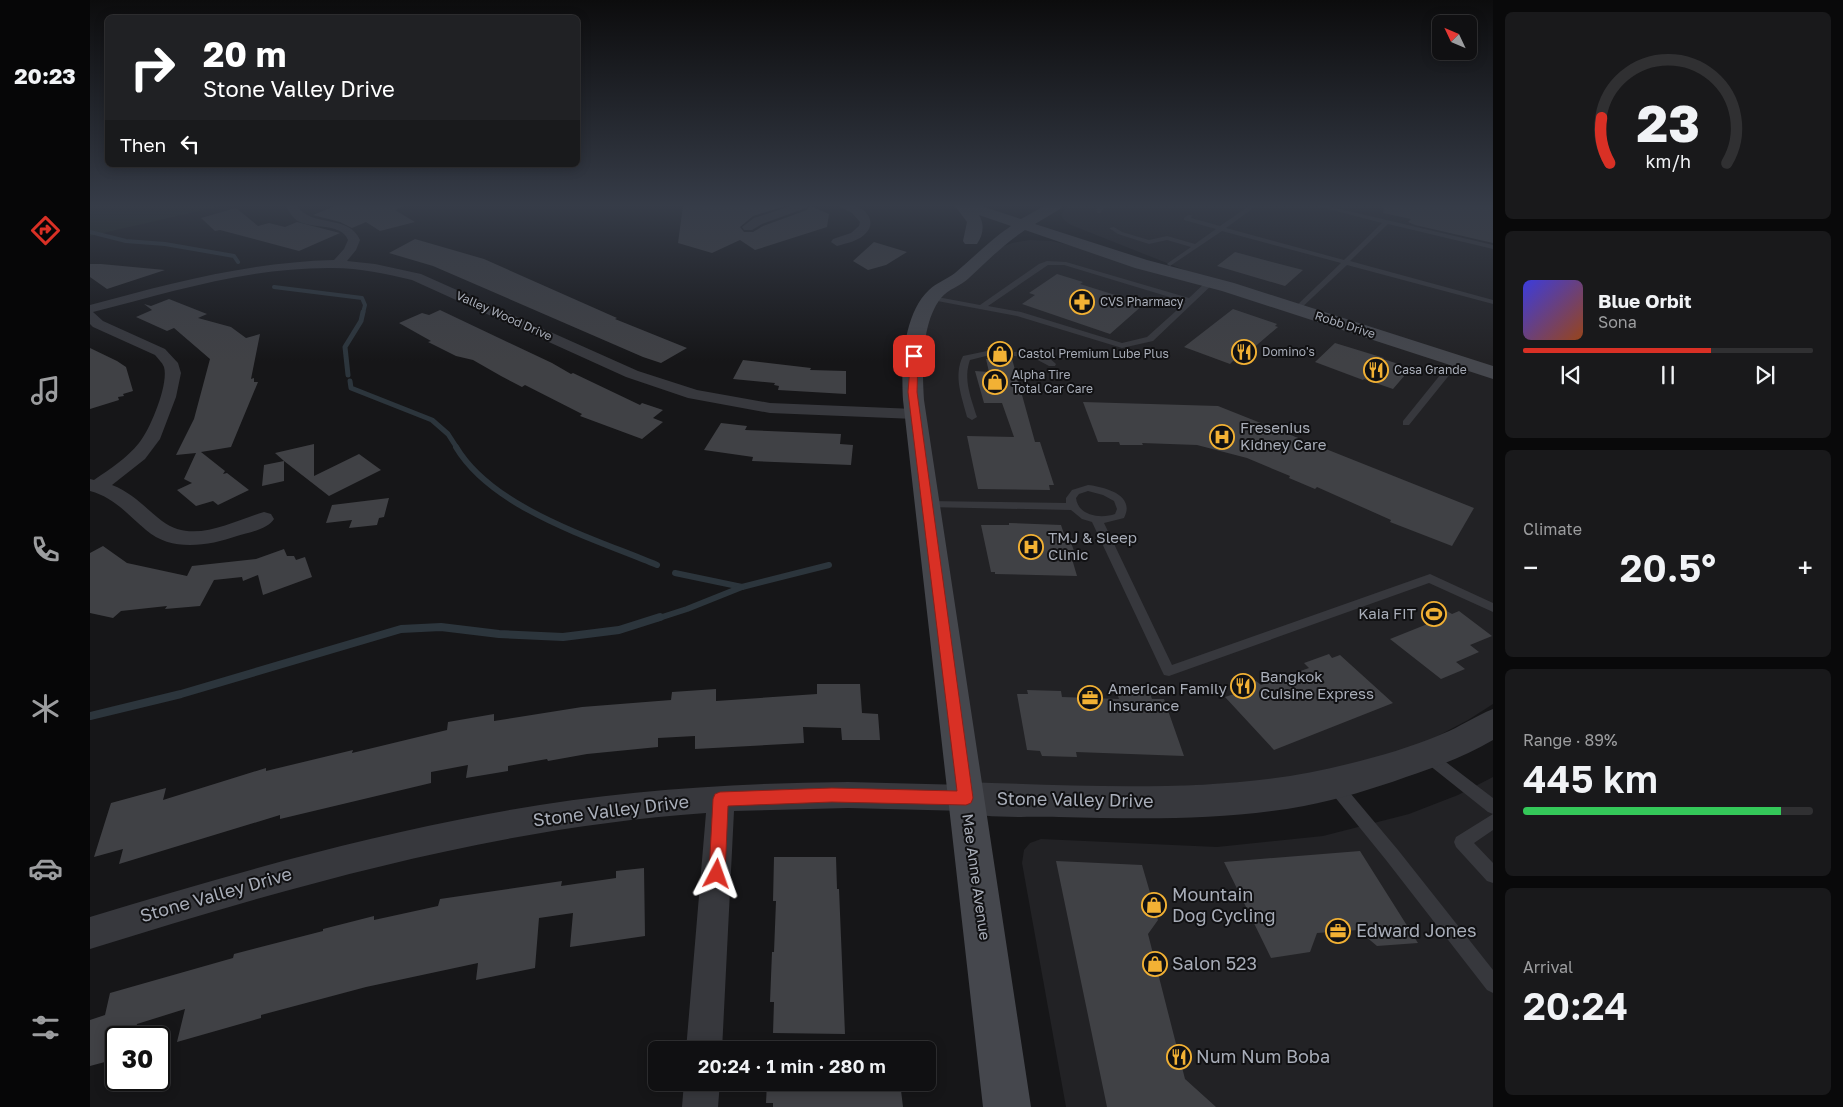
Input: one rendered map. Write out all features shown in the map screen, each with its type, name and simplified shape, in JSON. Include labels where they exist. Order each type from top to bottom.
[{"type":"main road","points":[[963,274],[979,258]]},
{"type":"main road","points":[[935,288],[983,264],[990,258]]},
{"type":"main road","name":"Robb Drive","points":[[1122,258],[1174,274],[1204,280],[1493,373]]},
{"type":"main road","name":"Robb Drive","points":[[1151,258],[1204,280]]},
{"type":"main road","name":"Mae Anne Avenue","points":[[935,288],[920,326],[914,356],[912,392],[1007,1107]]},
{"type":"street","points":[[338,264],[344,258]]},
{"type":"street","name":"Valley Wood Drive","points":[[90,309],[232,273],[288,266],[338,264],[378,267],[416,276],[632,374],[694,394],[730,402],[778,408],[915,414]]},
{"type":"street","points":[[90,316],[98,324],[160,352],[169,360],[173,369],[173,381],[156,430],[147,445],[132,461],[94,486]]},
{"type":"street","points":[[94,486],[118,494],[157,529],[172,535],[214,538],[264,519]]},
{"type":"street","name":"Stone Valley Drive","points":[[90,933],[263,880],[389,848],[518,822],[624,808],[720,799],[832,795],[1102,803],[1276,794],[1332,784],[1428,756],[1451,748],[1493,724]]},
{"type":"street","points":[[705,1041],[720,831],[720,799]]},
{"type":"street","points":[[700,1107],[701,1091]]},
{"type":"lane","points":[[1170,264],[1179,258]]},
{"type":"lane","points":[[1330,258],[1493,302]]},
{"type":"lane","points":[[1297,310],[1350,258]]},
{"type":"lane","points":[[983,306],[1041,266],[1056,262],[1190,301]]},
{"type":"lane","points":[[935,288],[983,306],[1032,318],[1122,346],[1150,339],[1190,301],[1204,280]]},
{"type":"lane","points":[[972,417],[962,376],[962,366],[966,358],[986,353]]},
{"type":"lane","points":[[1017,354],[1033,354],[1045,358],[1052,364]]},
{"type":"lane","points":[[1406,423],[1456,361]]},
{"type":"lane","points":[[1096,488],[1113,495],[1122,505],[1123,511],[1120,516],[1106,521],[1097,521],[1082,516],[1072,507],[1070,496],[1080,489],[1096,488]]},
{"type":"lane","points":[[927,504],[1072,507]]},
{"type":"lane","points":[[1097,521],[1168,671],[1430,578],[1493,608]]},
{"type":"lane","points":[[1428,756],[1493,807]]},
{"type":"lane","points":[[1332,784],[1392,855],[1493,984]]},
{"type":"lane","points":[[1493,821],[1462,842],[1493,875]]},
{"type":"shaded area","points":[[987,258],[1127,258],[1187,271],[1153,258],[1493,258],[1493,704],[1468,720],[1362,776],[966,798],[914,356],[940,291]]},
{"type":"shaded area","points":[[1493,777],[1493,1107],[1066,1107],[1022,863],[1024,850],[1030,843],[1041,839],[1217,847],[1323,836],[1409,814],[1458,795]]},
{"type":"building","points":[[405,258],[484,259],[617,318],[615,319],[687,348],[661,363],[643,357],[433,266]]},
{"type":"building","points":[[857,258],[898,258],[886,265],[868,270],[853,261]]},
{"type":"building","points":[[1228,258],[1256,258],[1303,270],[1285,286],[1217,266]]},
{"type":"building","points":[[90,264],[165,270],[107,289],[90,277]]},
{"type":"building","name":"CVS Pharmacy","points":[[1057,274],[1083,282],[1080,284],[1144,304],[1110,334],[1022,304],[1035,295],[1029,293]]},
{"type":"building","points":[[169,299],[207,314],[198,318],[231,327],[246,338],[260,334],[251,379],[254,378],[254,382],[258,382],[231,447],[201,452],[225,471],[223,474],[227,473],[249,490],[218,505],[213,501],[196,506],[177,490],[192,483],[184,479],[196,453],[176,455],[194,419],[210,359],[174,328],[167,331],[136,317],[152,310],[144,304],[151,306]]},
{"type":"building","points":[[1233,309],[1277,324],[1275,326],[1278,327],[1237,362],[1233,361],[1230,364],[1184,347]]},
{"type":"building","points":[[440,310],[552,363],[571,374],[573,373],[640,405],[642,403],[663,410],[653,418],[663,422],[642,439],[580,416],[582,414],[525,385],[522,387],[473,360],[456,356],[428,342],[431,341],[399,323],[422,313],[429,315]]},
{"type":"building","name":"Casa Grande","points":[[1335,343],[1411,368],[1393,389],[1315,362]]},
{"type":"building","points":[[987,347],[1009,348],[1035,442],[1040,442],[1054,485],[1049,485],[1050,490],[978,489],[967,436],[1014,437],[1002,403],[984,403],[975,371],[989,372],[986,359],[990,359],[992,351]]},
{"type":"building","points":[[90,348],[126,367],[133,391],[118,397],[119,400],[90,409]]},
{"type":"building","points":[[743,360],[811,368],[810,370],[846,371],[846,394],[778,390],[779,386],[774,385],[775,383],[733,379]]},
{"type":"building","points":[[1083,402],[1218,406],[1474,508],[1452,546],[1390,522],[1391,520],[1317,487],[1315,489],[1289,478],[1290,476],[1247,458],[1197,445],[1142,443],[1143,445],[1120,445],[1119,442],[1098,442]]},
{"type":"building","points":[[721,423],[747,426],[745,430],[841,434],[840,444],[853,445],[851,465],[752,461],[753,457],[704,450]]},
{"type":"building","points":[[314,444],[314,476],[359,454],[381,470],[329,496],[275,453]]},
{"type":"building","points":[[284,461],[284,481],[262,486],[264,465]]},
{"type":"building","points":[[389,498],[384,517],[379,518],[377,525],[349,528],[352,520],[326,523],[332,505]]},
{"type":"building","name":"TMJ & Sleep Clinic","points":[[1009,523],[1061,525],[1066,540],[1070,540],[1077,559],[1072,559],[1077,576],[995,574],[995,572],[991,572],[981,525],[1009,525]]},
{"type":"building","points":[[103,546],[127,563],[187,576],[192,566],[256,559],[284,549],[287,556],[294,556],[296,560],[305,557],[312,577],[263,595],[258,575],[243,581],[242,577],[214,580],[200,606],[165,609],[167,606],[121,611],[113,618],[90,613],[90,553]]},
{"type":"building","points":[[1445,610],[1452,614],[1459,611],[1492,636],[1470,645],[1479,652],[1456,662],[1465,669],[1441,679],[1390,639],[1430,623],[1424,618]]},
{"type":"building","points":[[1329,654],[1332,658],[1340,655],[1393,703],[1274,750],[1225,697],[1234,694],[1230,690],[1256,681],[1261,685],[1309,668],[1304,663]]},
{"type":"building","points":[[817,684],[860,684],[862,713],[878,714],[880,740],[842,740],[841,728],[803,727],[804,743],[695,749],[695,736],[658,738],[658,747],[587,754],[548,761],[547,759],[508,766],[508,771],[466,778],[468,765],[431,772],[431,783],[280,819],[280,815],[119,864],[123,849],[94,857],[111,803],[166,788],[163,800],[266,768],[266,771],[353,750],[352,753],[447,730],[448,722],[494,714],[494,721],[582,707],[671,700],[672,692],[716,689],[716,701],[817,694]]},
{"type":"building","points":[[1027,690],[1061,691],[1062,697],[1119,699],[1117,693],[1150,694],[1152,699],[1164,699],[1184,756],[1076,752],[1077,757],[1042,756],[1040,751],[1027,750],[1017,694],[1028,694]]},
{"type":"building","points":[[1360,851],[1418,943],[1377,946],[1358,930],[1317,933],[1310,952],[1271,958],[1224,862]]},
{"type":"building","points":[[774,857],[836,857],[845,1034],[773,1033],[774,1002],[770,1002],[776,901],[773,901]]},
{"type":"building","points":[[1056,861],[1142,865],[1158,920],[1148,934],[1185,1079],[1216,1107],[1107,1107]]},
{"type":"building","points":[[644,868],[645,936],[570,947],[573,913],[539,918],[535,968],[476,980],[478,963],[366,987],[261,1015],[261,1018],[177,1042],[185,1009],[137,1024],[137,1026],[105,1026],[105,1062],[90,1066],[90,1020],[105,1015],[110,993],[233,958],[234,954],[323,931],[323,929],[374,916],[374,920],[438,906],[440,899],[562,881],[561,886],[616,878],[616,871]]},
{"type":"building","points":[[767,1091],[901,1091],[903,1107],[773,1107],[773,1103],[766,1103]]},
{"type":"waterway","points":[[235,258],[238,262]]},
{"type":"waterway","points":[[274,287],[362,298],[365,305],[363,313]]},
{"type":"waterway","points":[[348,375],[345,347],[361,321],[363,312]]},
{"type":"waterway","points":[[350,381],[351,388],[432,420],[448,434],[457,448]]},
{"type":"waterway","points":[[456,447],[473,469],[494,488],[519,504],[575,532],[657,565]]},
{"type":"waterway","points":[[742,587],[829,565]]},
{"type":"waterway","points":[[675,573],[742,587]]},
{"type":"waterway","points":[[656,619],[742,587]]},
{"type":"waterway","points":[[90,716],[181,694],[401,629],[441,627],[499,634],[563,637],[619,630],[660,617]]},
{"type":"place","name":"CVS Pharmacy","points":[[1082,302]]},
{"type":"place","name":"Domino's","points":[[1244,352]]},
{"type":"place","name":"Castol Premium Lube Plus","points":[[1000,354]]},
{"type":"place","name":"Casa Grande","points":[[1376,370]]},
{"type":"place","name":"Alpha Tire Total Car Care","points":[[995,382]]},
{"type":"place","name":"Fresenius Kidney Care","points":[[1222,437]]},
{"type":"place","name":"TMJ & Sleep Clinic","points":[[1031,547]]},
{"type":"place","name":"Kaia FIT","points":[[1434,614]]},
{"type":"place","name":"Bangkok Cuisine Express","points":[[1243,686]]},
{"type":"place","name":"American Family Insurance","points":[[1090,698]]},
{"type":"place","name":"Mountain Dog Cycling","points":[[1154,905]]},
{"type":"place","name":"Edward Jones","points":[[1338,931]]},
{"type":"place","name":"Salon 523","points":[[1155,964]]},
{"type":"place","name":"Num Num Boba","points":[[1179,1057]]},
{"type":"route","points":[[717,874],[720,799],[832,795],[966,798],[912,392],[914,356]]}]
